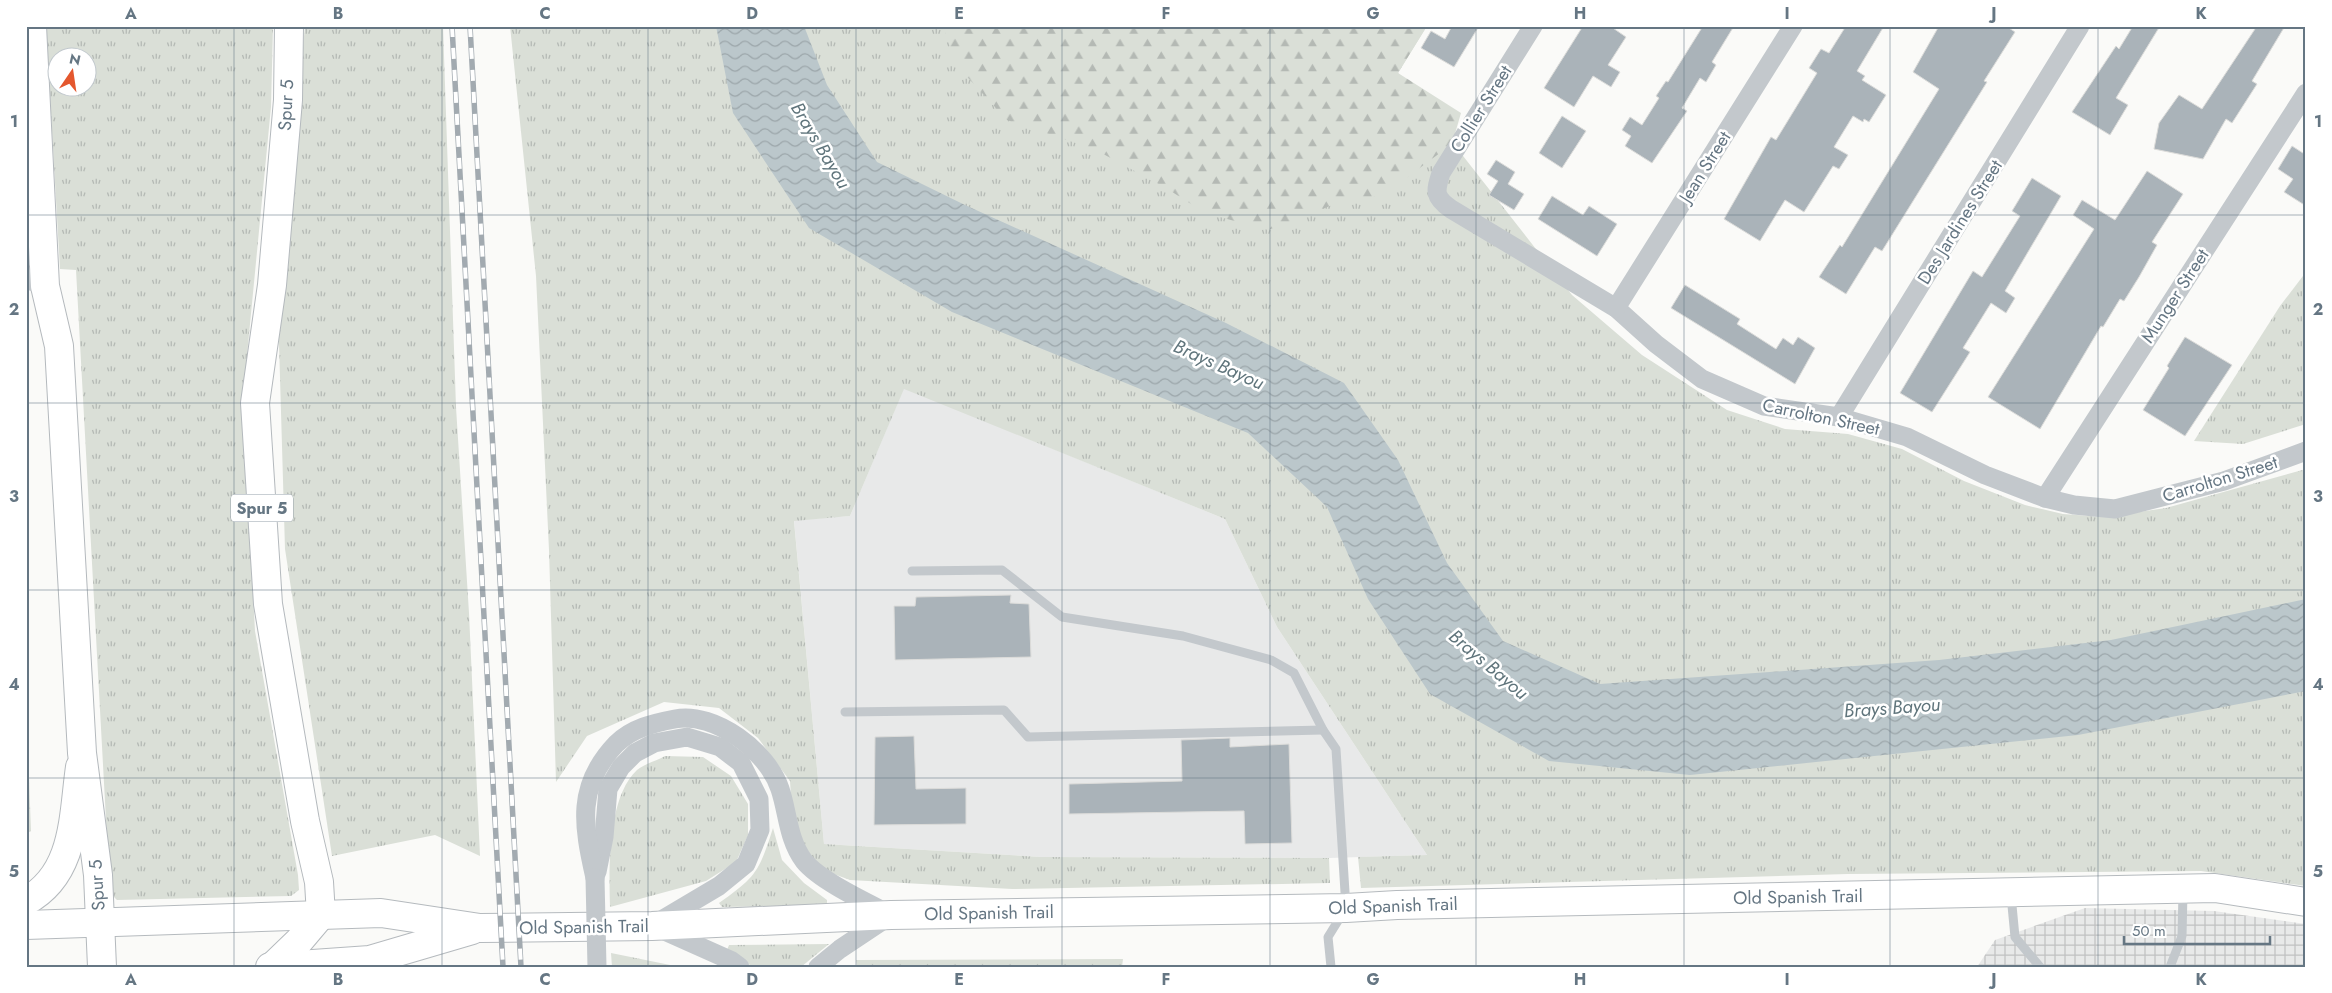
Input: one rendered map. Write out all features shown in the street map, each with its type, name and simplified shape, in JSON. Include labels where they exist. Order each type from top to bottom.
[{"type":"main road","name":"Spur 5","points":[[32,26],[36,283],[59,346],[82,753],[98,875],[102,967]]},
{"type":"main road","name":"Spur 5","points":[[289,26],[288,100],[272,285],[255,403],[268,604],[305,821],[319,882],[321,915]]},
{"type":"main road","points":[[26,901],[48,882],[65,857],[72,839],[82,753]]},
{"type":"main road","name":"Old Spanish Trail","points":[[26,925],[381,913],[480,928],[652,926],[891,915],[1346,908],[1417,904],[2215,888],[2306,902]]},
{"type":"main road","points":[[271,967],[299,941],[321,915]]},
{"type":"main road","name":"Old Spanish Trail","points":[[271,967],[370,960],[480,928]]},
{"type":"street","name":"Collier Street","points":[[1437,194],[1441,173],[1533,26]]},
{"type":"street","name":"Jean Street","points":[[1616,308],[1793,26]]},
{"type":"street","name":"Des Jardines Street","points":[[1839,417],[2080,26]]},
{"type":"street","name":"Munger Street","points":[[2045,498],[2306,93]]},
{"type":"street","name":"Carrolton Street","points":[[1437,194],[1440,201],[1451,209],[1616,308],[1656,344],[1702,379],[1764,406],[1839,417],[1906,437],[1985,475],[2045,498],[2074,505],[2115,509],[2224,481],[2306,451]]},
{"type":"street","points":[[597,967],[595,878],[585,833],[589,783],[604,757],[621,739],[647,725],[688,716],[728,730],[755,748],[780,788],[791,835],[804,861],[837,886],[891,915],[840,949],[818,967]]},
{"type":"street","points":[[595,878],[604,837],[608,789],[621,767],[635,754],[654,743],[687,737],[720,747],[741,763],[759,799],[760,830],[746,864],[719,886],[652,926]]},
{"type":"street","points":[[652,926],[732,961],[740,967]]},
{"type":"lane","points":[[912,571],[1002,570],[1062,617],[1183,636],[1271,660],[1294,673],[1323,730],[1336,749],[1346,908],[1328,937],[1331,967]]},
{"type":"lane","points":[[845,712],[1004,710],[1028,737],[1323,730]]},
{"type":"lane","points":[[2170,967],[2182,936],[2183,889]]},
{"type":"lane","points":[[2011,892],[2015,937],[2040,967]]},
{"type":"shaded area","points":[[904,388],[1225,519],[1277,627],[1427,855],[1329,858],[1041,857],[824,844],[794,520],[850,516]]},
{"type":"shaded area","points":[[2085,908],[2214,911],[2306,924],[2306,967],[1977,967],[1995,940]]},
{"type":"green space","points":[[46,26],[273,26],[271,107],[247,355],[247,482],[255,631],[298,875],[299,890],[291,896],[117,900],[110,893],[76,270],[60,269],[50,98],[98,98],[98,48],[48,48],[48,61]]},
{"type":"green space","points":[[305,26],[443,26],[456,407],[469,613],[480,856],[435,835],[332,856],[285,549],[278,309]]},
{"type":"green space","points":[[510,26],[1427,26],[1398,73],[1572,295],[1642,355],[1727,410],[1785,429],[1848,434],[1902,449],[1964,481],[2025,505],[2063,514],[2104,517],[2166,508],[2306,469],[2306,886],[2201,871],[1848,874],[1361,888],[1358,857],[1427,855],[1277,627],[1225,519],[904,389],[850,516],[794,521],[824,844],[1041,857],[1329,858],[1330,883],[1012,889],[850,880],[820,869],[793,828],[790,781],[758,738],[719,708],[664,702],[587,736],[556,782],[549,550],[536,276]]},
{"type":"green space","points":[[943,26],[1427,26],[1398,73],[1461,113],[1452,144],[1382,196],[1348,199],[1268,230],[1205,213],[1166,188],[1094,149],[1007,120],[958,67]]},
{"type":"green space","points":[[2306,272],[2306,424],[2243,444],[2194,441],[2280,306]]},
{"type":"green space","points":[[26,699],[31,831],[26,834]]},
{"type":"green space","points":[[665,756],[703,757],[731,776],[748,804],[748,835],[736,862],[706,881],[610,907],[610,854],[615,816],[620,798],[627,782],[637,770]]},
{"type":"green space","points":[[773,828],[782,860],[804,883],[827,900],[827,905],[722,907],[719,903],[755,872],[764,855]]},
{"type":"green space","points":[[829,944],[801,967],[753,967],[727,950],[729,945]]},
{"type":"green space","points":[[611,953],[680,967],[612,967]]},
{"type":"green space","points":[[1123,959],[1122,967],[857,967],[856,960]]},
{"type":"water","name":"Brays Bayou","points":[[716,26],[804,26],[827,85],[877,162],[965,205],[1226,323],[1344,383],[1398,460],[1447,563],[1503,641],[1600,684],[1939,660],[2111,640],[2306,599],[2306,691],[2078,735],[1690,775],[1549,761],[1430,694],[1368,599],[1327,507],[1248,433],[952,312],[809,228],[733,113]]},
{"type":"building","points":[[1452,26],[1479,26],[1454,67],[1421,48],[1431,31],[1445,39]]},
{"type":"building","points":[[1583,26],[1610,26],[1626,37],[1608,65],[1620,72],[1611,87],[1593,76],[1574,107],[1544,88]]},
{"type":"building","points":[[1703,26],[1734,26],[1712,62],[1716,65],[1706,82],[1700,78],[1682,108],[1687,111],[1652,163],[1625,146],[1631,136],[1622,130],[1630,117],[1642,125],[1659,98],[1656,96],[1666,81],[1668,82]]},
{"type":"building","points":[[1846,26],[1884,26],[1857,71],[1865,76],[1862,80],[1886,95],[1869,122],[1864,119],[1863,122],[1853,116],[1834,147],[1848,155],[1839,169],[1833,166],[1804,212],[1785,200],[1760,241],[1724,219],[1771,137],[1776,140],[1817,73],[1809,68],[1821,49],[1829,53]]},
{"type":"building","points":[[1939,26],[2006,26],[2015,32],[1984,81],[1987,82],[1882,251],[1875,247],[1846,294],[1819,277],[1840,245],[1842,247],[1939,89],[1913,72]]},
{"type":"building","points":[[2133,26],[2160,26],[2116,98],[2128,105],[2110,135],[2072,112],[2116,46],[2119,49]]},
{"type":"building","points":[[2257,26],[2285,26],[2252,81],[2257,84],[2232,123],[2226,119],[2203,159],[2154,149],[2159,123],[2179,95],[2202,109]]},
{"type":"building","points":[[1562,116],[1586,131],[1562,168],[1539,153]]},
{"type":"building","points":[[2292,146],[2306,155],[2306,206],[2284,192],[2293,179],[2278,169]]},
{"type":"building","points":[[1496,160],[1515,172],[1508,184],[1524,194],[1514,210],[1489,195],[1498,181],[1487,174]]},
{"type":"building","points":[[2147,171],[2183,194],[2152,242],[2157,245],[2139,277],[2124,301],[2120,299],[2103,327],[2101,326],[2040,429],[1988,397],[2094,229],[2073,215],[2082,200],[2115,220]]},
{"type":"building","points":[[2032,178],[2061,196],[2005,291],[2015,298],[2006,313],[1991,303],[1963,348],[1970,352],[1932,412],[1900,393],[1973,271],[1982,277],[2020,216],[2012,211]]},
{"type":"building","points":[[1552,196],[1583,215],[1589,206],[1617,224],[1597,256],[1538,219]]},
{"type":"building","points":[[1685,285],[1740,319],[1737,324],[1776,349],[1783,338],[1793,345],[1798,337],[1815,348],[1795,384],[1671,308]]},
{"type":"building","points":[[2185,337],[2232,365],[2185,436],[2143,410],[2169,368],[2167,366]]},
{"type":"building","points":[[1011,595],[1010,603],[1029,604],[1031,657],[895,660],[894,606],[915,606],[916,597]]},
{"type":"building","points":[[914,736],[916,789],[966,788],[966,824],[874,825],[875,737]]},
{"type":"building","points":[[1230,738],[1230,747],[1289,744],[1292,843],[1245,844],[1244,811],[1069,814],[1069,784],[1182,781],[1181,740]]},
{"type":"railway","points":[[452,26],[503,967]]},
{"type":"railway","points":[[470,26],[521,967]]}]
